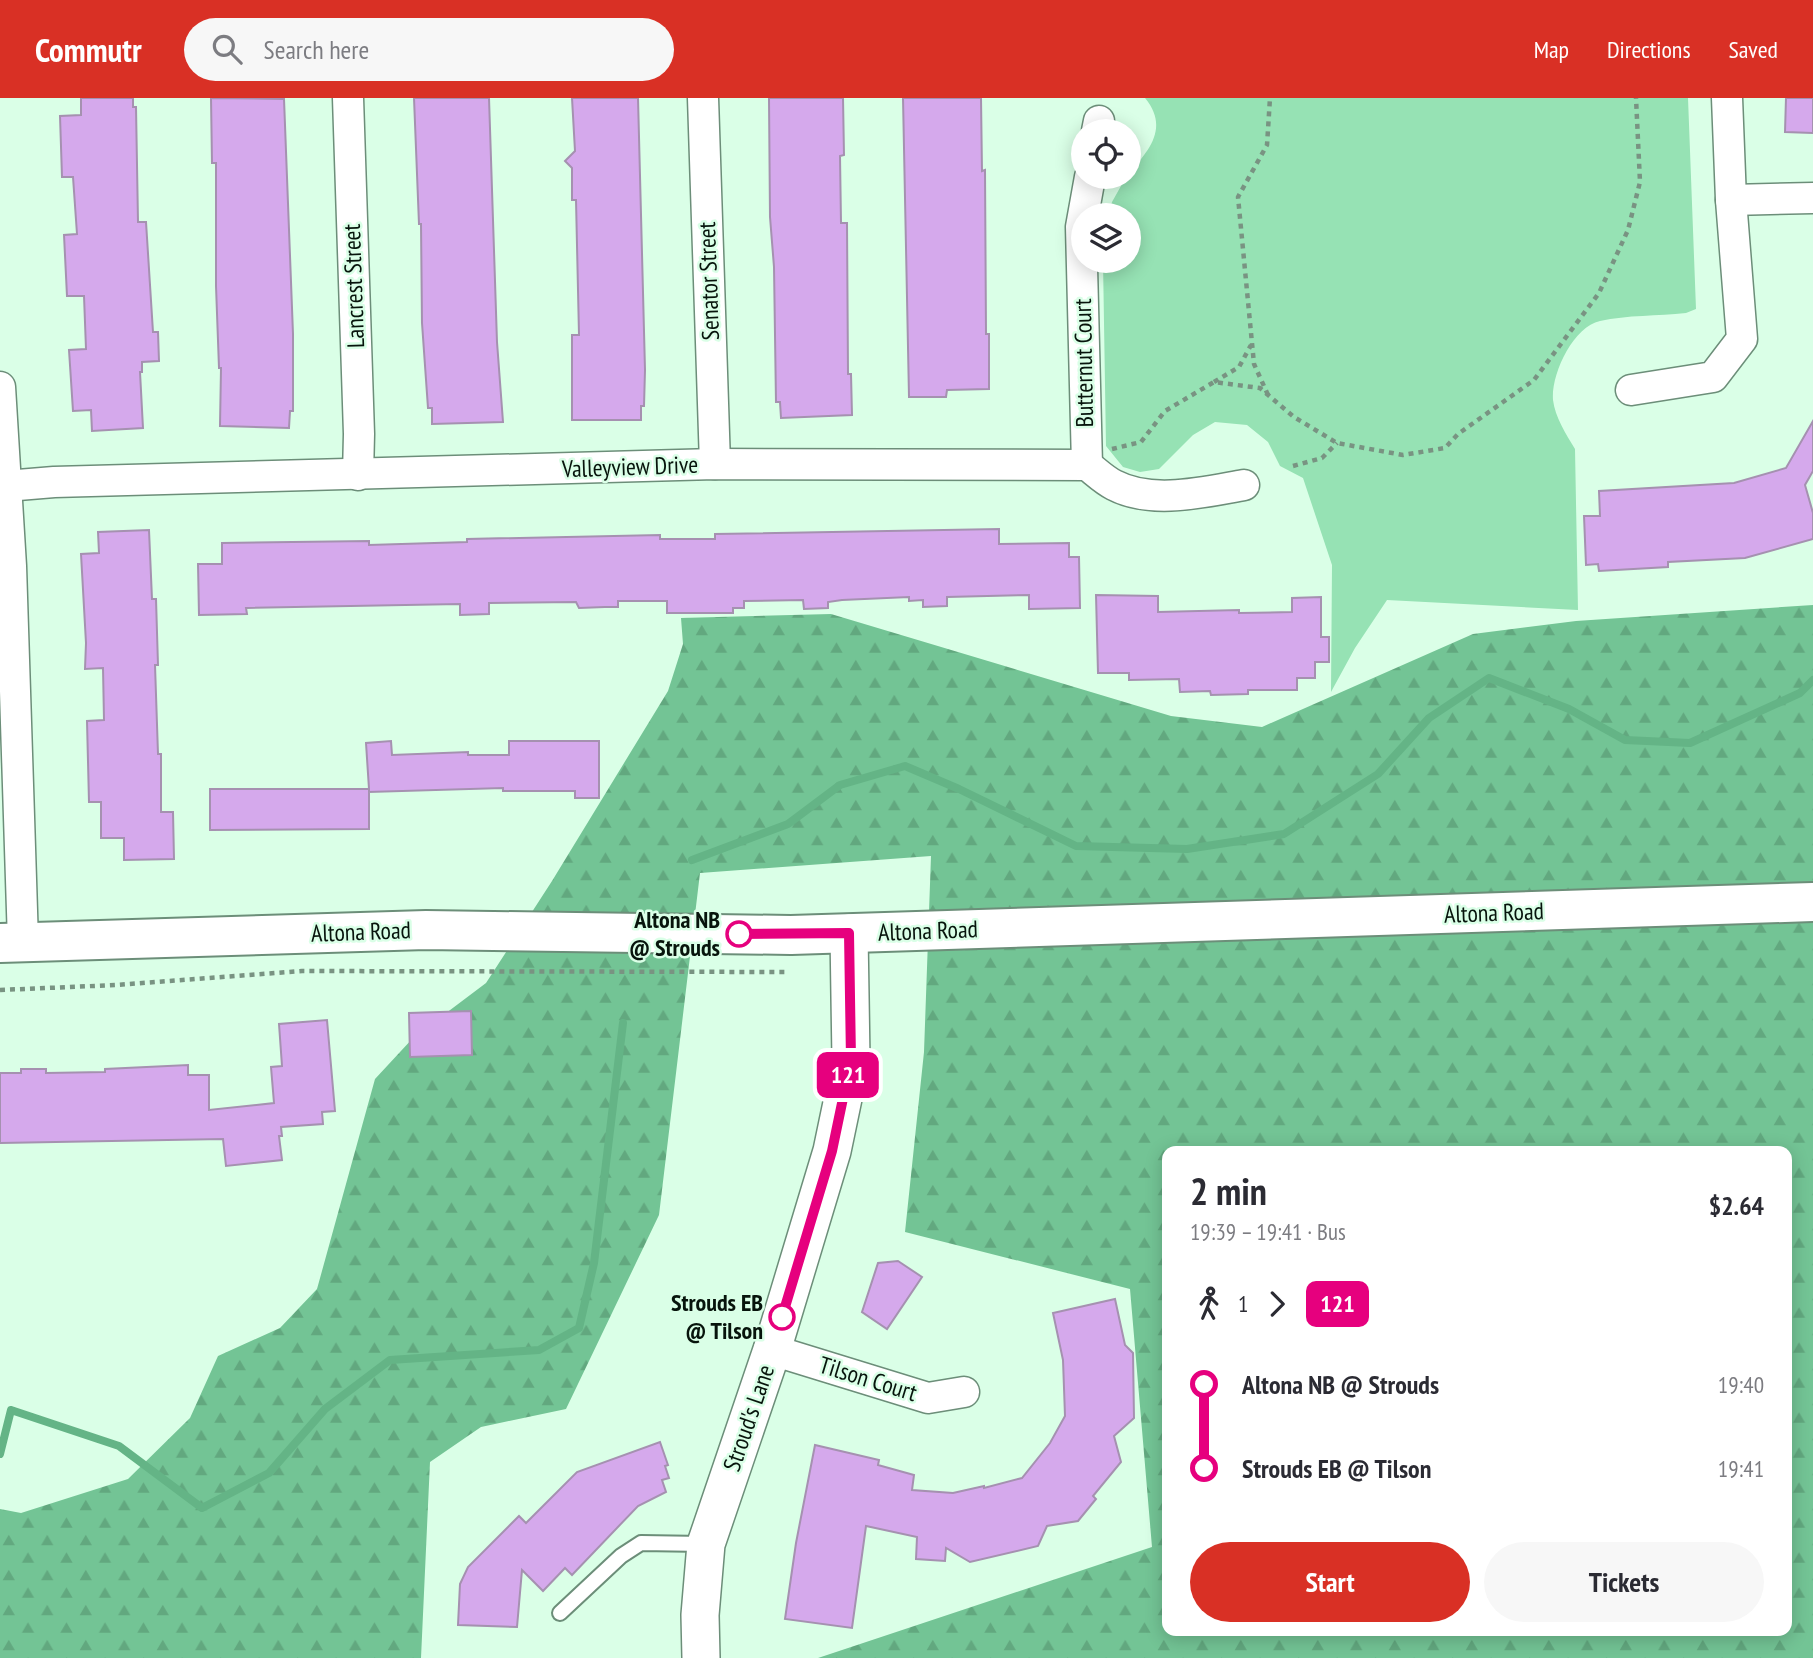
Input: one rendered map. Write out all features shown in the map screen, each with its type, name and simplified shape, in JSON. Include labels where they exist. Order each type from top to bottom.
[{"type":"main road","name":"Altona Road","points":[[12,943],[426,930],[791,935],[1813,902]]},
{"type":"street","name":"Lancrest Street","points":[[348,98],[358,475]]},
{"type":"street","name":"Senator Street","points":[[703,98],[715,464]]},
{"type":"street","points":[[1631,390],[1713,377],[1742,339],[1731,200],[1727,98]]},
{"type":"street","name":"Butternut Court","points":[[1087,465],[1081,227],[1088,189]]},
{"type":"street","points":[[1731,200],[1813,198]]},
{"type":"street","points":[[0,387],[13,607],[12,943]]},
{"type":"street","name":"Valleyview Drive","points":[[6,486],[54,482],[715,464],[1087,465]]},
{"type":"street","points":[[1087,465],[1112,484],[1130,492],[1150,495],[1197,493],[1244,485]]},
{"type":"street","name":"Stroud's Lane","points":[[701,1658],[700,1615],[706,1544],[772,1350],[832,1151],[851,1060],[849,933]]},
{"type":"street","name":"Tilson Court","points":[[772,1350],[928,1398],[964,1392]]},
{"type":"lane","points":[[560,1613],[621,1556],[641,1543],[706,1544]]},
{"type":"path","points":[[1268,395],[1254,364],[1238,197],[1267,145],[1270,98]]},
{"type":"path","points":[[1214,382],[1260,388],[1294,417],[1338,443],[1403,455],[1445,448],[1458,434],[1534,380],[1599,293],[1628,230],[1640,182],[1636,98]]},
{"type":"path","points":[[1087,465],[1108,450],[1141,442],[1165,411],[1239,367],[1252,344]]},
{"type":"path","points":[[1293,466],[1322,458],[1338,443]]},
{"type":"path","points":[[0,990],[116,985],[302,971],[789,972]]},
{"type":"green space","points":[[1145,98],[1688,98],[1696,309],[1686,313],[1610,319],[1590,325],[1581,332],[1566,353],[1553,389],[1556,413],[1575,449],[1578,610],[1387,600],[1355,648],[1331,692],[1332,565],[1303,478],[1280,466],[1268,442],[1247,425],[1215,422],[1193,435],[1159,469],[1140,472],[1123,467],[1106,446],[1103,273],[1141,273],[1141,203],[1112,203],[1119,189],[1141,189],[1141,159],[1150,147],[1156,128],[1152,109]]},
{"type":"green space","points":[[1813,605],[1813,1658],[818,1658],[1152,1547],[1130,1289],[905,1232],[924,1052],[931,856],[700,873],[659,1215],[566,1409],[481,1427],[430,1462],[421,1658],[0,1658],[0,1509],[21,1513],[128,1479],[190,1418],[218,1356],[280,1328],[317,1289],[375,1079],[413,1038],[486,983],[668,691],[683,644],[681,618],[831,614],[1171,716],[1262,727],[1473,634],[1576,621]]},
{"type":"building","points":[[81,98],[133,98],[133,107],[136,107],[138,222],[146,222],[153,332],[158,332],[159,361],[142,362],[140,372],[143,428],[92,431],[91,410],[73,411],[69,350],[86,349],[84,296],[67,296],[64,235],[77,234],[73,177],[62,177],[60,116],[81,115]]},
{"type":"building","points":[[211,98],[284,99],[293,334],[293,411],[290,411],[289,428],[220,426],[216,163],[212,163]]},
{"type":"building","points":[[414,98],[489,98],[497,342],[503,422],[432,424],[432,408],[428,408],[422,323],[421,224]]},
{"type":"building","points":[[572,98],[638,98],[645,370],[641,420],[572,420],[572,335],[579,335],[576,200],[572,200],[572,168],[565,161],[575,151]]},
{"type":"building","points":[[769,98],[843,98],[841,223],[847,223],[848,374],[851,374],[852,415],[781,418],[780,402],[776,402]]},
{"type":"building","points":[[903,98],[981,98],[989,389],[947,390],[946,397],[909,397]]},
{"type":"building","points":[[1786,98],[1813,98],[1813,133],[1785,132]]},
{"type":"building","points":[[1813,421],[1813,471],[1805,485],[1813,513],[1813,539],[1745,558],[1668,562],[1668,567],[1599,571],[1598,564],[1586,565],[1584,516],[1600,516],[1599,491],[1734,483],[1786,468]]},
{"type":"building","points":[[999,529],[999,544],[1069,543],[1069,557],[1079,557],[1080,608],[1029,609],[1029,595],[947,597],[947,606],[923,607],[923,600],[909,601],[909,597],[842,600],[828,602],[828,608],[804,609],[803,600],[744,601],[744,608],[733,608],[733,613],[667,613],[667,601],[618,601],[618,607],[579,608],[576,602],[489,603],[489,614],[460,615],[460,604],[246,608],[247,614],[199,615],[198,564],[222,564],[222,543],[369,541],[369,545],[467,542],[467,539],[660,535],[660,539],[715,539],[715,534]]},
{"type":"building","points":[[149,530],[152,599],[156,599],[158,665],[155,665],[158,754],[161,754],[161,812],[173,812],[174,859],[124,860],[124,838],[101,838],[101,802],[89,802],[87,721],[104,720],[103,668],[85,669],[81,554],[99,553],[98,532]]},
{"type":"building","points":[[1096,595],[1158,596],[1158,612],[1239,610],[1239,613],[1292,612],[1292,598],[1321,597],[1321,637],[1329,637],[1329,662],[1315,662],[1315,678],[1297,678],[1297,690],[1248,690],[1248,694],[1180,692],[1179,679],[1129,680],[1129,673],[1098,673]]},
{"type":"building","points":[[391,741],[392,755],[468,752],[468,755],[509,755],[509,741],[599,741],[599,798],[575,798],[575,791],[503,791],[503,788],[369,792],[369,829],[210,830],[210,789],[369,789],[366,743]]},
{"type":"building","points":[[471,1011],[472,1055],[410,1057],[409,1013]]},
{"type":"building","points":[[327,1020],[335,1111],[322,1112],[323,1124],[281,1127],[282,1136],[279,1136],[282,1160],[226,1166],[223,1139],[0,1143],[0,1073],[21,1073],[21,1069],[46,1069],[46,1073],[105,1072],[105,1069],[188,1065],[188,1075],[209,1075],[209,1110],[274,1103],[271,1067],[282,1066],[279,1024]]},
{"type":"building","points":[[898,1261],[922,1277],[887,1329],[862,1312],[878,1263]]},
{"type":"building","points":[[1115,1299],[1125,1345],[1133,1353],[1134,1418],[1114,1436],[1121,1462],[1093,1496],[1096,1499],[1078,1521],[1047,1526],[1038,1546],[970,1562],[946,1548],[945,1561],[916,1559],[917,1537],[866,1526],[852,1628],[785,1619],[815,1445],[879,1460],[878,1465],[914,1475],[912,1490],[953,1493],[1022,1478],[1050,1443],[1065,1416],[1063,1360],[1053,1313]]},
{"type":"building","points":[[660,1442],[668,1465],[665,1466],[669,1478],[662,1480],[666,1492],[638,1506],[572,1575],[565,1568],[543,1591],[522,1570],[517,1627],[458,1625],[460,1584],[468,1567],[519,1516],[526,1523],[577,1472]]},
{"type":"waterway","points":[[692,860],[788,824],[840,785],[905,766],[1076,846],[1187,849],[1284,834],[1378,774],[1429,718],[1489,678],[1569,709],[1625,740],[1690,743],[1800,693],[1813,680]]},
{"type":"waterway","points":[[0,1454],[11,1410],[119,1446],[202,1508],[269,1473],[325,1409],[390,1360],[539,1350],[579,1328],[594,1263],[623,1023]]},
{"type":"bus line","name":"121","points":[[739,934],[849,933],[851,1060],[832,1151],[782,1317]]},
{"type":"place","name":"Altona NB @ Strouds","points":[[739,934]]},
{"type":"place","name":"Strouds EB @ Tilson","points":[[782,1317]]}]
